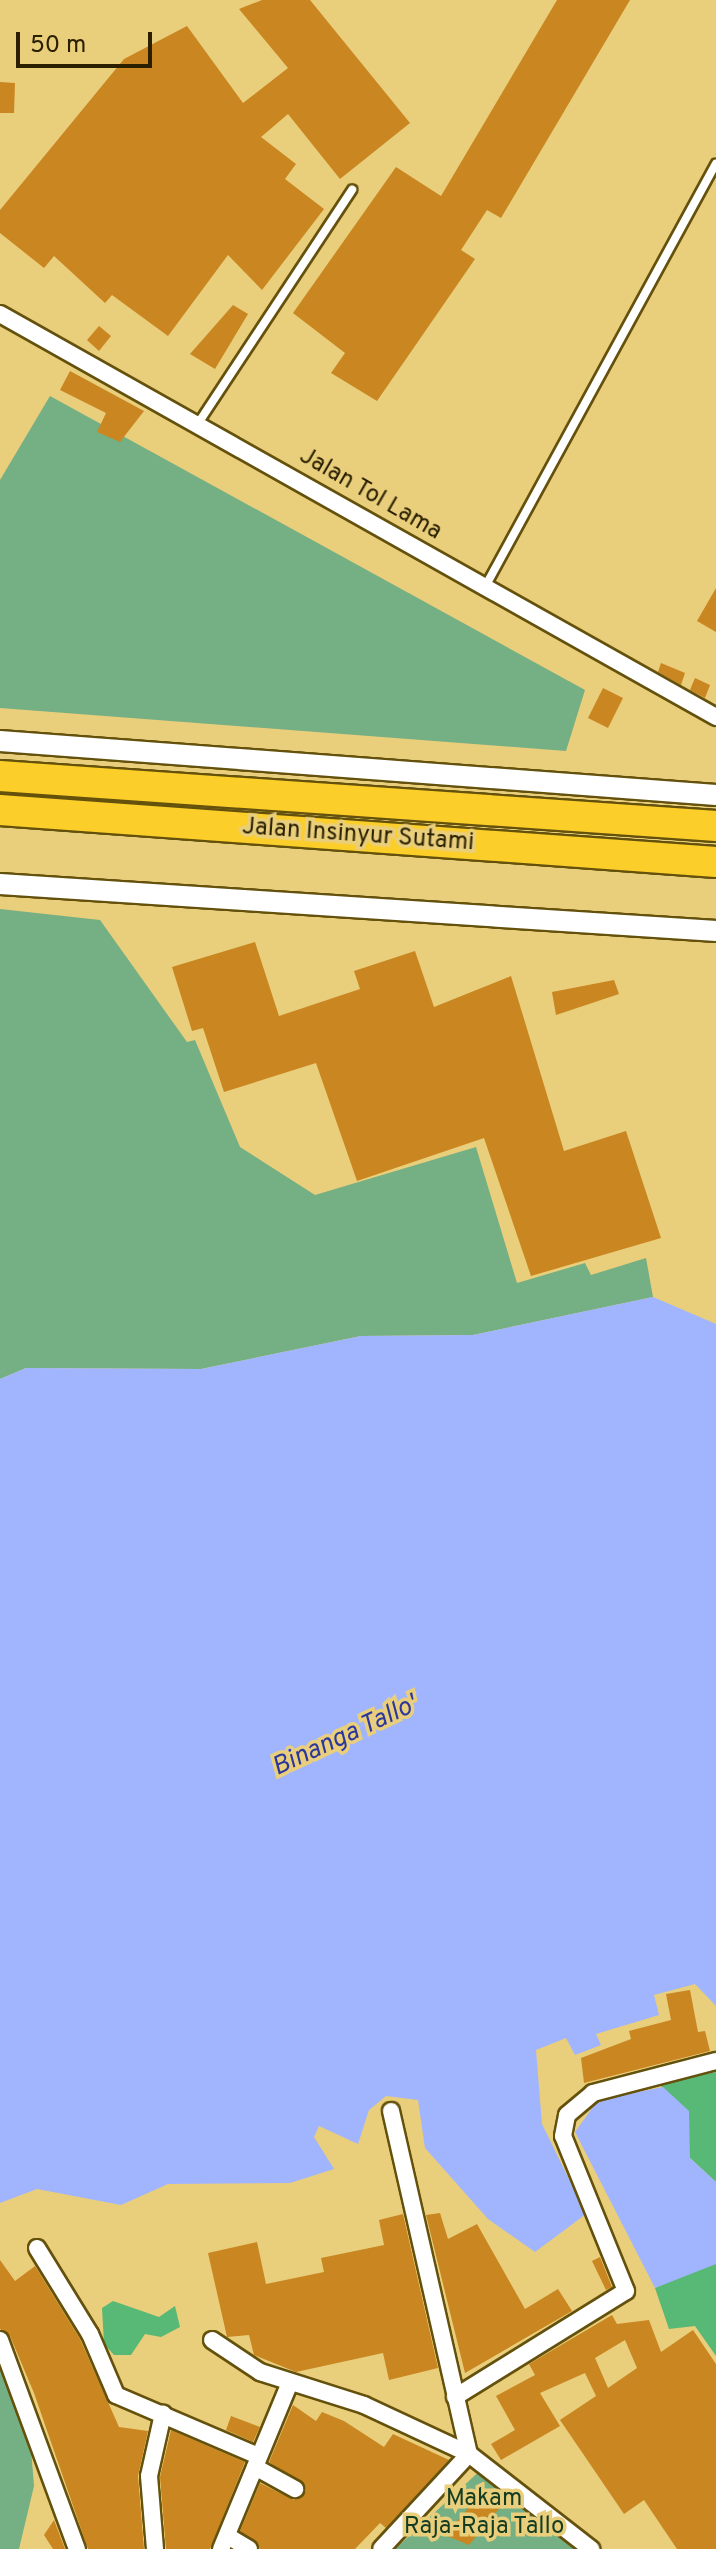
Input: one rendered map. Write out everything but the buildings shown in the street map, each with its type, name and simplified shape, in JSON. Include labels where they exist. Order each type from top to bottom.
[{"type":"highway","name":"Jalan Insinyur Sutami","points":[[0,776],[716,826]]},
{"type":"highway","name":"Jalan Insinyur Sutami","points":[[0,810],[716,862]]},
{"type":"street","name":"Jalan Tol Lama","points":[[0,314],[484,588],[715,714]]},
{"type":"street","points":[[0,741],[716,795]]},
{"type":"street","points":[[0,884],[716,931]]},
{"type":"street","points":[[455,2397],[626,2291],[563,2136],[567,2115],[593,2093],[716,2061]]},
{"type":"street","points":[[391,2111],[469,2454]]},
{"type":"street","points":[[37,2248],[90,2334],[116,2395],[163,2414],[256,2461],[295,2489]]},
{"type":"street","points":[[0,2340],[77,2549]]},
{"type":"street","points":[[212,2340],[289,2385],[364,2405],[469,2454],[591,2549]]},
{"type":"street","points":[[249,2549],[226,2543],[256,2461],[289,2385]]},
{"type":"street","points":[[155,2549],[149,2476],[163,2414]]},
{"type":"street","points":[[381,2549],[469,2454]]},
{"type":"lane","points":[[484,588],[716,164]]},
{"type":"lane","points":[[197,425],[352,190]]},
{"type":"green space","points":[[50,396],[585,690],[566,751],[0,708],[0,480]]},
{"type":"green space","points":[[0,909],[100,920],[187,1042],[195,1040],[240,1147],[315,1195],[476,1147],[517,1283],[585,1263],[591,1275],[646,1258],[653,1297],[473,1335],[361,1336],[201,1369],[26,1368],[0,1379]]},
{"type":"green space","points":[[716,2072],[716,2182],[690,2158],[660,2083]]},
{"type":"green space","points":[[703,2264],[716,2264],[716,2356],[695,2326],[669,2329],[655,2288]]},
{"type":"green space","points":[[113,2301],[159,2317],[175,2306],[180,2327],[161,2337],[145,2334],[131,2355],[114,2355],[104,2344],[102,2308]]},
{"type":"green space","points":[[0,2356],[31,2449],[34,2486],[19,2549],[0,2549]]},
{"type":"green space","name":"Makam Raja-Raja Tallo","points":[[484,2467],[585,2549],[395,2549]]},
{"type":"water","name":"Binanga Tallo'","points":[[653,1297],[716,1324],[716,2006],[695,1984],[654,1995],[659,2015],[596,2034],[601,2045],[575,2055],[566,2038],[536,2050],[542,2124],[586,2214],[535,2252],[488,2219],[425,2148],[418,2100],[386,2096],[369,2110],[358,2144],[319,2126],[314,2137],[334,2169],[290,2183],[168,2184],[121,2205],[37,2189],[0,2203],[0,1379],[26,1368],[201,1369],[361,1336],[473,1335]]},
{"type":"water","points":[[663,2087],[689,2111],[690,2158],[716,2182],[716,2264],[655,2288],[575,2132],[598,2100]]}]
